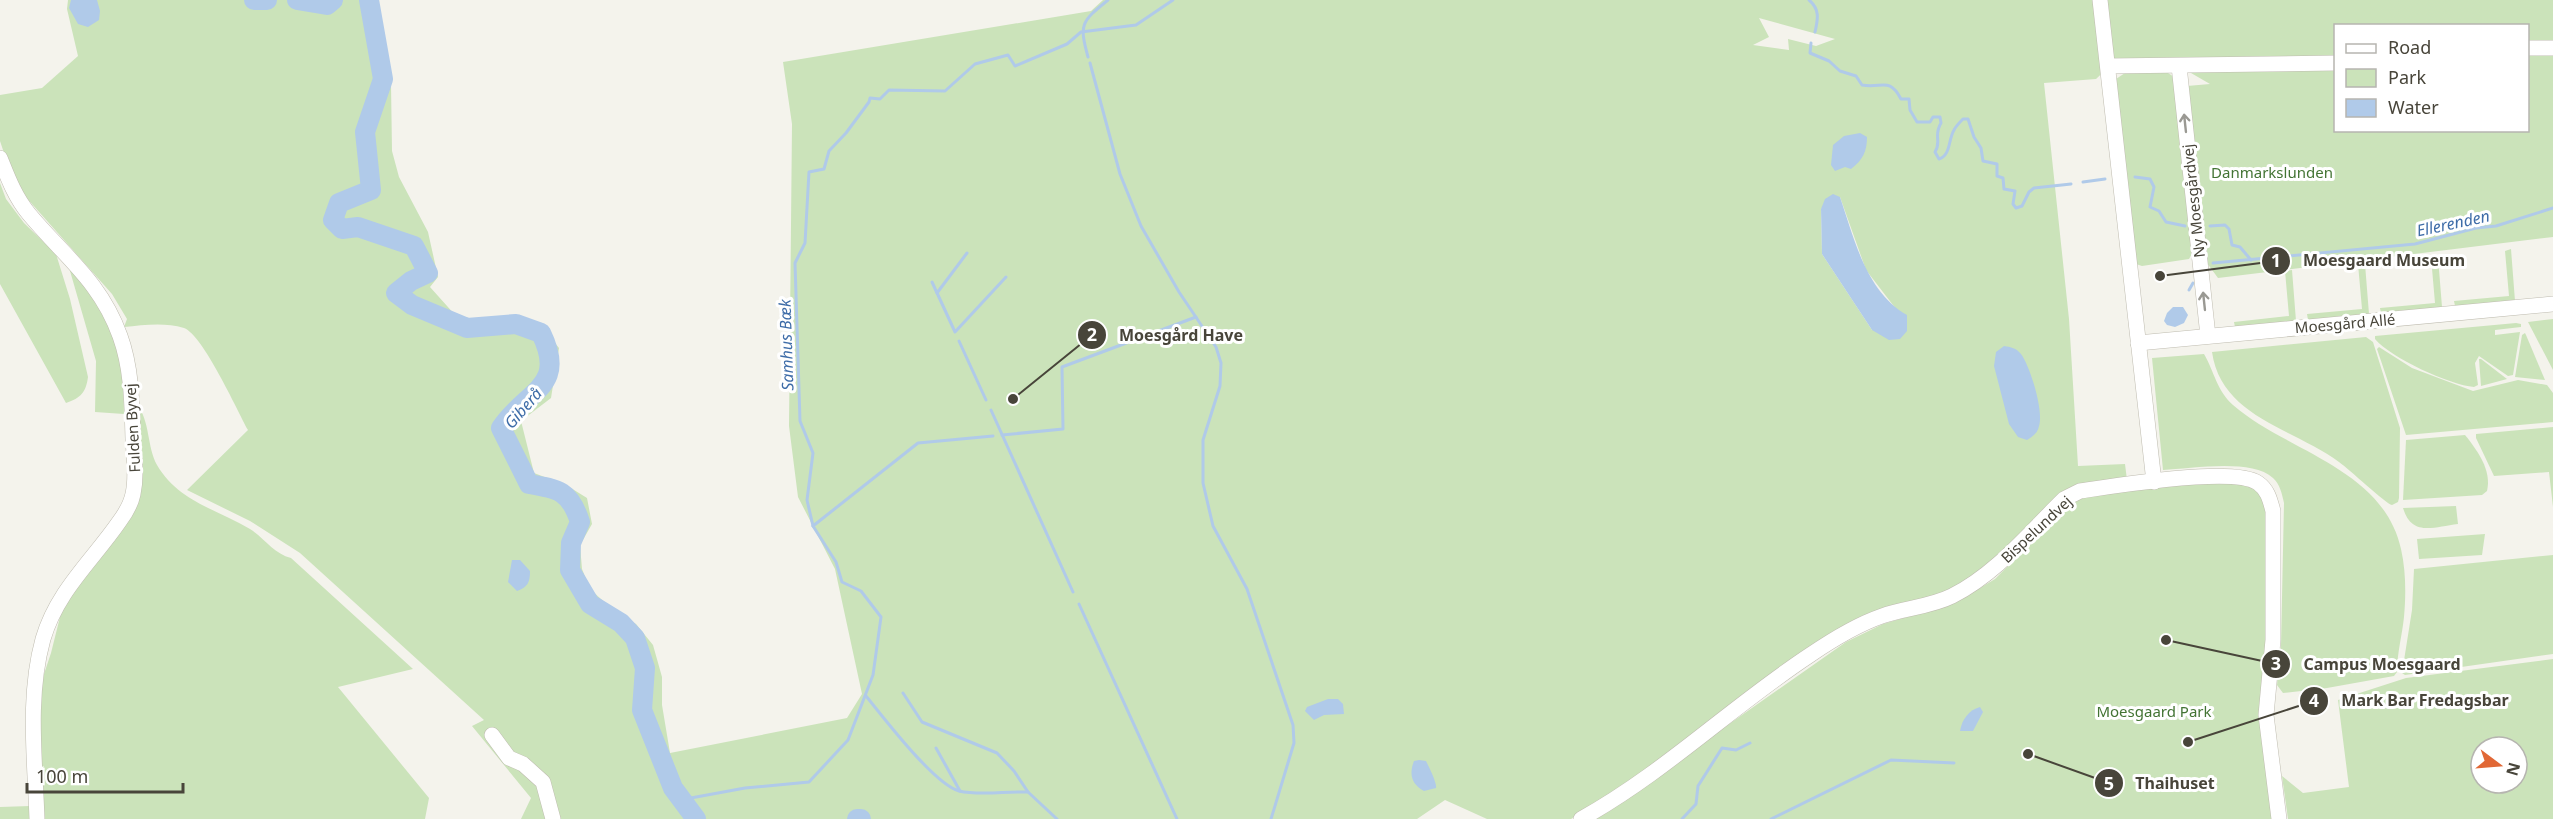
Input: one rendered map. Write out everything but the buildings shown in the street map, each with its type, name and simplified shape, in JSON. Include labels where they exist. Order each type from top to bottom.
[{"type":"street","points":[[2100,0],[2154,482]]},
{"type":"street","points":[[2529,48],[2553,48]]},
{"type":"street","points":[[2108,66],[2334,63]]},
{"type":"street","name":"Ny Moesgårdvej","points":[[2179,66],[2208,336]]},
{"type":"street","name":"Fulden Byvej","points":[[0,158],[16,195],[29,213],[91,281],[110,311],[127,358],[132,395],[135,473],[133,493],[128,508],[68,584],[50,618],[43,639],[33,711],[37,819]]},
{"type":"street","name":"Moesgård Allé","points":[[2138,343],[2553,304]]},
{"type":"street","name":"Bispelundvej","points":[[1581,819],[1675,759],[1724,717],[1843,634],[1881,616],[1950,598],[1973,584],[1991,571],[2064,499],[2072,494],[2080,491],[2154,482],[2232,476],[2259,483],[2269,495],[2273,511],[2273,640],[2266,714],[2279,819]]},
{"type":"street","points":[[492,735],[509,758],[523,764],[543,782],[554,819]]},
{"type":"green space","name":"Danmarkslunden","points":[[68,0],[377,0],[391,84],[392,151],[399,177],[428,232],[438,277],[430,287],[456,316],[474,319],[517,318],[539,323],[559,348],[551,398],[521,421],[534,473],[566,485],[587,498],[592,524],[580,545],[582,569],[590,589],[613,610],[636,624],[653,645],[662,677],[662,705],[670,753],[847,718],[862,694],[835,569],[798,497],[789,426],[792,124],[783,62],[1091,11],[1103,0],[2553,0],[2553,237],[2218,278],[2204,259],[2187,86],[2210,84],[2191,73],[2188,61],[2117,59],[2096,79],[2044,83],[2069,319],[2078,466],[2125,464],[2127,480],[2082,485],[1969,579],[1944,593],[1889,609],[1571,819],[1487,819],[1445,800],[1417,819],[521,819],[531,798],[472,726],[484,720],[300,553],[250,521],[187,490],[248,430],[228,391],[210,358],[192,334],[184,328],[162,325],[124,327],[127,319],[112,294],[24,195],[9,168],[0,141],[0,95],[42,88],[78,56],[67,9]],"holes":[[[1759,18],[1835,39],[1816,46],[1788,39],[1789,50],[1753,45],[1769,37]],[[1840,197],[1866,270],[1896,309],[1872,330],[1822,254],[1821,209]]]},
{"type":"green space","points":[[2125,73],[2168,73],[2174,77],[2194,250],[2189,259],[2142,266],[2136,264],[2116,79]]},
{"type":"green space","points":[[0,183],[6,199],[24,223],[56,254],[70,299],[88,377],[82,394],[66,403],[0,284]]},
{"type":"green space","points":[[2511,249],[2515,301],[2455,306],[2454,301],[2509,296],[2505,251]]},
{"type":"green space","points":[[2431,257],[2438,257],[2442,307],[2381,313],[2380,308],[2435,303]]},
{"type":"green space","points":[[68,264],[97,300],[115,338],[120,362],[124,414],[95,412],[96,361]]},
{"type":"green space","points":[[2358,264],[2365,264],[2369,314],[2308,320],[2307,314],[2362,309]]},
{"type":"green space","points":[[2292,270],[2296,321],[2235,327],[2234,322],[2289,316],[2285,271]]},
{"type":"green space","points":[[2553,319],[2553,370],[2528,322]]},
{"type":"green space","points":[[2521,324],[2521,327],[2495,330],[2495,335],[2520,332],[2513,375],[2508,376],[2479,356],[2475,363],[2478,385],[2474,387],[2451,381],[2407,362],[2375,339],[2375,336]]},
{"type":"green space","points":[[2525,333],[2545,380],[2515,377],[2522,335]]},
{"type":"green space","points":[[2366,337],[2373,342],[2400,428],[2399,498],[2398,502],[2392,505],[2321,450],[2262,419],[2245,407],[2229,392],[2218,374],[2212,352]]},
{"type":"green space","points":[[2379,347],[2412,368],[2473,391],[2518,380],[2547,385],[2553,393],[2553,422],[2406,435],[2377,349]]},
{"type":"green space","points":[[2204,354],[2219,387],[2233,405],[2255,421],[2354,480],[2375,499],[2391,521],[2401,549],[2405,583],[2404,617],[2397,672],[2394,676],[2283,693],[2277,685],[2281,645],[2284,503],[2279,486],[2273,478],[2263,472],[2236,466],[2163,470],[2152,358]]},
{"type":"green space","points":[[2479,359],[2481,359],[2507,379],[2481,386]]},
{"type":"green space","points":[[137,405],[144,418],[157,465],[176,487],[199,503],[250,529],[274,549],[291,558],[413,669],[338,687],[429,798],[425,819],[42,819],[39,713],[43,677],[62,609],[131,514]]},
{"type":"green space","points":[[2553,427],[2553,507],[2549,472],[2494,476],[2476,434]]},
{"type":"green space","points":[[2465,435],[2479,454],[2485,468],[2487,491],[2482,495],[2403,500],[2406,440]]},
{"type":"green space","name":"Moesgaard Park","points":[[2222,480],[2253,484],[2267,503],[2273,819],[1594,819],[1846,642],[1883,624],[1955,603],[1995,579],[2057,511],[2089,494]]},
{"type":"green space","points":[[2456,506],[2458,524],[2432,528],[2418,527],[2412,523],[2403,508]]},
{"type":"green space","points":[[2485,534],[2482,555],[2419,559],[2417,539]]},
{"type":"green space","points":[[2553,555],[2553,654],[2405,675],[2402,673],[2412,610],[2414,569]]},
{"type":"green space","points":[[2553,659],[2553,819],[2288,819],[2282,776],[2303,793],[2349,787],[2338,700],[2406,678]]},
{"type":"green space","points":[[30,806],[30,819],[0,819],[0,807]]},
{"type":"water","points":[[71,0],[97,0],[100,11],[99,20],[88,27],[78,24],[69,8]]},
{"type":"water","points":[[1860,133],[1867,137],[1861,159],[1851,169],[1845,167],[1835,171],[1831,165],[1833,145],[1844,136]]},
{"type":"water","points":[[1833,194],[1840,197],[1863,263],[1871,278],[1881,293],[1907,315],[1907,331],[1900,339],[1889,340],[1872,330],[1822,254],[1821,209],[1825,199]]},
{"type":"water","points":[[2173,307],[2183,307],[2188,315],[2184,323],[2175,327],[2167,325],[2164,321],[2167,313]]},
{"type":"water","points":[[2004,346],[2013,348],[2021,354],[2035,389],[2040,410],[2039,426],[2036,433],[2027,440],[2018,437],[2009,424],[1994,366],[1996,352]]},
{"type":"water","points":[[512,560],[520,560],[530,571],[528,584],[517,591],[508,582]]},
{"type":"water","points":[[1328,699],[1338,699],[1343,704],[1344,714],[1324,715],[1314,720],[1305,711],[1307,707]]},
{"type":"water","points":[[1980,707],[1983,712],[1973,731],[1960,731],[1967,716]]},
{"type":"water","points":[[1414,761],[1426,761],[1436,788],[1424,791],[1414,782],[1412,766]]},
{"type":"waterway","name":"Giberå","points":[[254,0],[267,0]]},
{"type":"waterway","name":"Giberå","points":[[297,0],[327,5],[333,0]]},
{"type":"waterway","name":"Giberå","points":[[369,0],[383,79],[365,132],[371,190],[339,203],[333,220],[342,229],[358,227],[414,246],[428,273],[411,281],[396,293],[412,305],[467,328],[516,324],[541,333],[548,351],[550,366],[547,377],[501,428],[529,484],[562,493],[576,512],[580,522],[571,543],[570,570],[590,604],[621,623],[635,638],[645,668],[642,710],[673,788],[696,819]]},
{"type":"waterway","points":[[1088,57],[1083,30],[1085,24],[1087,19],[1108,0]]},
{"type":"waterway","name":"Samhus Bæk","points":[[680,800],[745,788],[809,782],[848,740],[873,675],[881,617],[861,591],[842,582],[836,562],[813,526],[807,500],[813,453],[800,421],[795,263],[805,243],[809,172],[824,169],[829,151],[846,133],[870,98],[880,99],[889,90],[945,91],[975,64],[1008,55],[1015,66],[1067,44],[1081,32],[1136,25],[1173,0]]},
{"type":"waterway","points":[[1809,0],[1817,14],[1815,32]]},
{"type":"waterway","points":[[1811,43],[1810,53],[1829,61],[1840,71],[1856,76],[1862,85],[1889,86],[1897,92],[1901,99],[1909,99],[1910,110],[1917,122],[1930,122],[1933,117],[1940,117],[1938,145],[1935,152],[1939,159],[1946,154],[1956,127],[1963,119],[1968,119],[1974,137],[1981,148],[1983,161],[1997,164],[1997,176],[2003,178],[2004,189],[2015,191],[2013,204],[2016,208],[2022,206],[2029,192],[2034,188],[2071,184]]},
{"type":"waterway","points":[[1090,63],[1120,174],[1141,226],[1179,292],[1216,347],[1221,363],[1220,386],[1203,440],[1203,483],[1213,526],[1247,589],[1293,725],[1294,743],[1271,819]]},
{"type":"waterway","points":[[2135,177],[2150,179],[2154,187],[2150,207],[2159,211],[2166,222],[2185,226]]},
{"type":"waterway","points":[[2083,182],[2105,179]]},
{"type":"waterway","name":"Ellerenden","points":[[2213,263],[2415,244],[2476,228],[2496,226],[2553,208]]},
{"type":"waterway","points":[[2210,226],[2225,225],[2229,229],[2232,245],[2240,247],[2251,260]]},
{"type":"waterway","points":[[937,293],[967,253]]},
{"type":"waterway","points":[[932,282],[955,332],[1006,277]]},
{"type":"waterway","name":"Ellerenden","points":[[2189,290],[2193,283]]},
{"type":"waterway","points":[[1002,435],[1063,429],[1062,367],[1196,317]]},
{"type":"waterway","points":[[959,341],[986,400]]},
{"type":"waterway","points":[[991,410],[1073,592]]},
{"type":"waterway","points":[[813,526],[918,443],[993,436]]},
{"type":"waterway","points":[[1079,604],[1177,819]]},
{"type":"waterway","points":[[903,693],[922,722],[997,753],[1014,771],[1028,792]]},
{"type":"waterway","points":[[866,696],[923,764],[949,786],[959,791],[976,793],[1028,792],[1057,819]]},
{"type":"waterway","points":[[1682,819],[1696,804],[1698,786],[1722,748],[1736,750],[1750,743]]},
{"type":"waterway","points":[[936,748],[960,791]]},
{"type":"waterway","points":[[1771,819],[1891,760],[1954,763]]},
{"type":"place","name":"Moesgaard Museum","points":[[2160,276]]},
{"type":"place","name":"Moesgård Have","points":[[1013,399]]},
{"type":"place","name":"Campus Moesgaard","points":[[2166,640]]},
{"type":"place","name":"Mark Bar Fredagsbar","points":[[2188,742]]},
{"type":"place","name":"Thaihuset","points":[[2028,754]]}]
